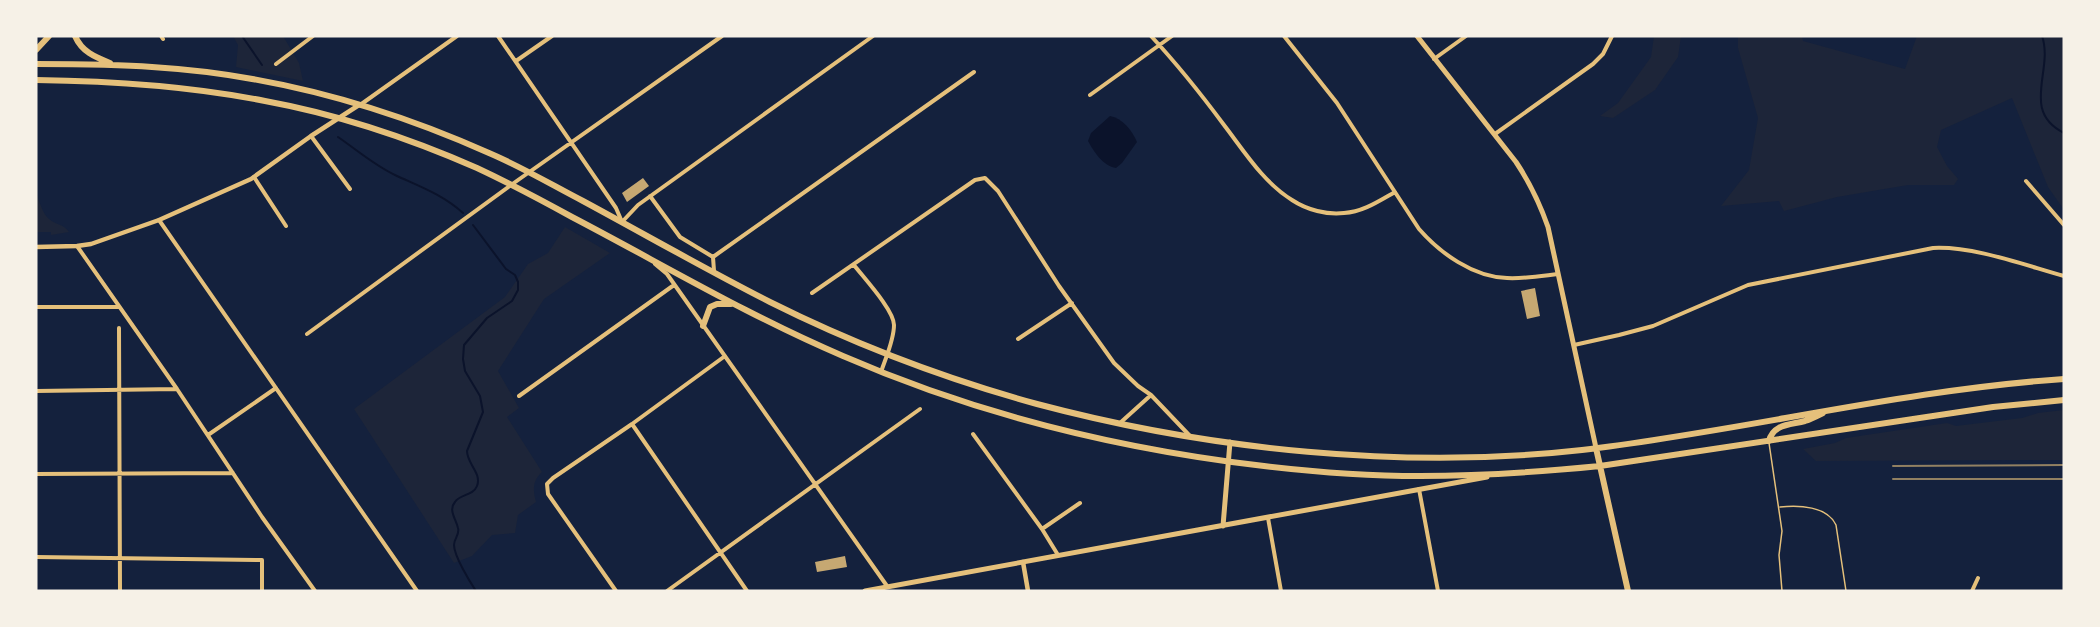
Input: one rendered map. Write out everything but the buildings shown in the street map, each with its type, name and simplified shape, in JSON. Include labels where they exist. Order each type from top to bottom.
[{"type":"main road","points":[[36,50],[50,36]]},
{"type":"main road","points":[[75,36],[80,46],[89,54],[114,65]]},
{"type":"main road","points":[[1417,36],[1516,162],[1535,193],[1548,227],[1628,591]]},
{"type":"main road","points":[[36,64],[114,65],[223,75],[310,92],[359,105],[461,141],[530,173],[796,314],[887,353],[1011,396],[1119,423],[1191,437],[1329,453],[1417,457],[1515,454],[1596,448],[1655,440],[1935,394],[2064,379]]},
{"type":"main road","points":[[36,80],[132,83],[266,101],[337,119],[419,145],[511,184],[734,304],[843,357],[942,394],[1082,435],[1228,462],[1352,474],[1418,476],[1600,466],[1993,407],[2064,400]]},
{"type":"main road","points":[[703,326],[710,306],[734,304]]},
{"type":"main road","points":[[1769,441],[1771,434],[1778,427],[1808,421],[1830,410]]},
{"type":"main road","points":[[1223,526],[1230,442]]},
{"type":"main road","points":[[865,591],[1503,473]]},
{"type":"street","points":[[276,64],[313,36]]},
{"type":"street","points":[[36,247],[91,244],[159,220],[254,177],[457,36]]},
{"type":"street","points":[[498,36],[616,208],[622,222],[650,196],[873,36]]},
{"type":"street","points":[[516,61],[552,36]]},
{"type":"street","points":[[307,334],[511,184],[530,173],[722,36]]},
{"type":"street","points":[[1151,36],[1195,87],[1256,167],[1271,184],[1293,202],[1318,211],[1356,212],[1395,192]]},
{"type":"street","points":[[1090,95],[1172,36]]},
{"type":"street","points":[[1284,36],[1336,104],[1427,238],[1446,254],[1469,267],[1506,278],[1558,274]]},
{"type":"street","points":[[1434,59],[1466,36]]},
{"type":"street","points":[[1494,134],[1593,64],[1603,54],[1612,36]]},
{"type":"street","points":[[713,258],[974,72]]},
{"type":"street","points":[[311,136],[350,189]]},
{"type":"street","points":[[254,177],[286,226]]},
{"type":"street","points":[[812,293],[975,180],[985,178],[993,185],[1114,363],[1151,395],[1191,437]]},
{"type":"street","points":[[2026,181],[2064,225]]},
{"type":"street","points":[[650,196],[680,237],[713,258]]},
{"type":"street","points":[[159,220],[417,591]]},
{"type":"street","points":[[77,246],[315,591]]},
{"type":"street","points":[[1573,345],[1653,326],[1736,288],[1933,248],[1967,251],[2064,276]]},
{"type":"street","points":[[647,256],[667,274],[888,587]]},
{"type":"street","points":[[713,258],[714,271]]},
{"type":"street","points":[[854,265],[894,322],[882,372]]},
{"type":"street","points":[[519,396],[674,285]]},
{"type":"street","points":[[1018,339],[1072,303]]},
{"type":"street","points":[[36,307],[119,307]]},
{"type":"street","points":[[119,328],[120,591]]},
{"type":"street","points":[[616,591],[553,502],[547,492],[549,482],[725,356]]},
{"type":"street","points":[[208,435],[276,388]]},
{"type":"street","points":[[36,391],[177,389]]},
{"type":"street","points":[[1119,423],[1151,395]]},
{"type":"street","points":[[667,591],[920,409]]},
{"type":"street","points":[[632,424],[747,591]]},
{"type":"street","points":[[973,434],[1058,556]]},
{"type":"street","points":[[36,474],[233,473]]},
{"type":"street","points":[[1419,489],[1438,591]]},
{"type":"street","points":[[1042,530],[1080,503]]},
{"type":"street","points":[[1268,518],[1281,591]]},
{"type":"street","points":[[36,557],[262,560],[262,591]]},
{"type":"street","points":[[1023,562],[1028,591]]},
{"type":"street","points":[[1972,591],[1978,578]]},
{"type":"lane","points":[[1769,441],[1782,531],[1779,555],[1782,591]]},
{"type":"lane","points":[[1779,507],[1790,506],[1820,510],[1831,516],[1836,525],[1846,591]]},
{"type":"shaded area","points":[[233,36],[283,36],[299,63],[303,81],[236,67],[238,45]]},
{"type":"shaded area","points":[[1654,36],[1681,36],[1678,57],[1655,90],[1613,118],[1600,116],[1618,103],[1651,57]]},
{"type":"shaded area","points":[[1738,36],[1802,36],[1803,41],[1905,69],[1917,36],[2064,36],[2064,210],[2048,187],[2012,98],[1941,130],[1937,147],[1947,166],[1958,179],[1954,185],[1908,185],[1837,197],[1784,211],[1779,201],[1721,206],[1749,170],[1758,118],[1738,48]]},
{"type":"shaded area","points":[[1110,116],[1126,125],[1137,142],[1116,168],[1103,161],[1088,141],[1091,133]]},
{"type":"shaded area","points":[[36,192],[47,216],[69,232],[51,235],[51,232],[36,232]]},
{"type":"shaded area","points":[[565,227],[610,253],[544,299],[498,371],[519,408],[507,417],[542,472],[534,486],[536,502],[518,515],[515,533],[492,535],[472,556],[454,563],[354,409],[505,297],[528,264],[548,253]]},
{"type":"shaded area","points":[[2064,410],[2064,460],[1816,461],[1803,449],[1835,443],[1846,438],[1947,423],[1956,426],[2022,418],[2038,413]]},
{"type":"waterway","points":[[242,36],[262,65]]},
{"type":"waterway","points":[[2042,36],[2045,49],[2041,102],[2044,113],[2051,124],[2064,133]]},
{"type":"waterway","points":[[338,137],[381,168],[440,196],[463,213]]},
{"type":"waterway","points":[[473,225],[506,269],[515,275],[518,282],[518,290],[512,301],[487,318],[464,345],[465,371],[480,396],[483,412],[467,451],[478,477],[477,486],[473,492],[457,499],[452,511],[458,530],[454,543],[455,550],[476,591]]},
{"type":"railway","points":[[1893,466],[2064,465]]},
{"type":"railway","points":[[1893,479],[2064,479]]}]
